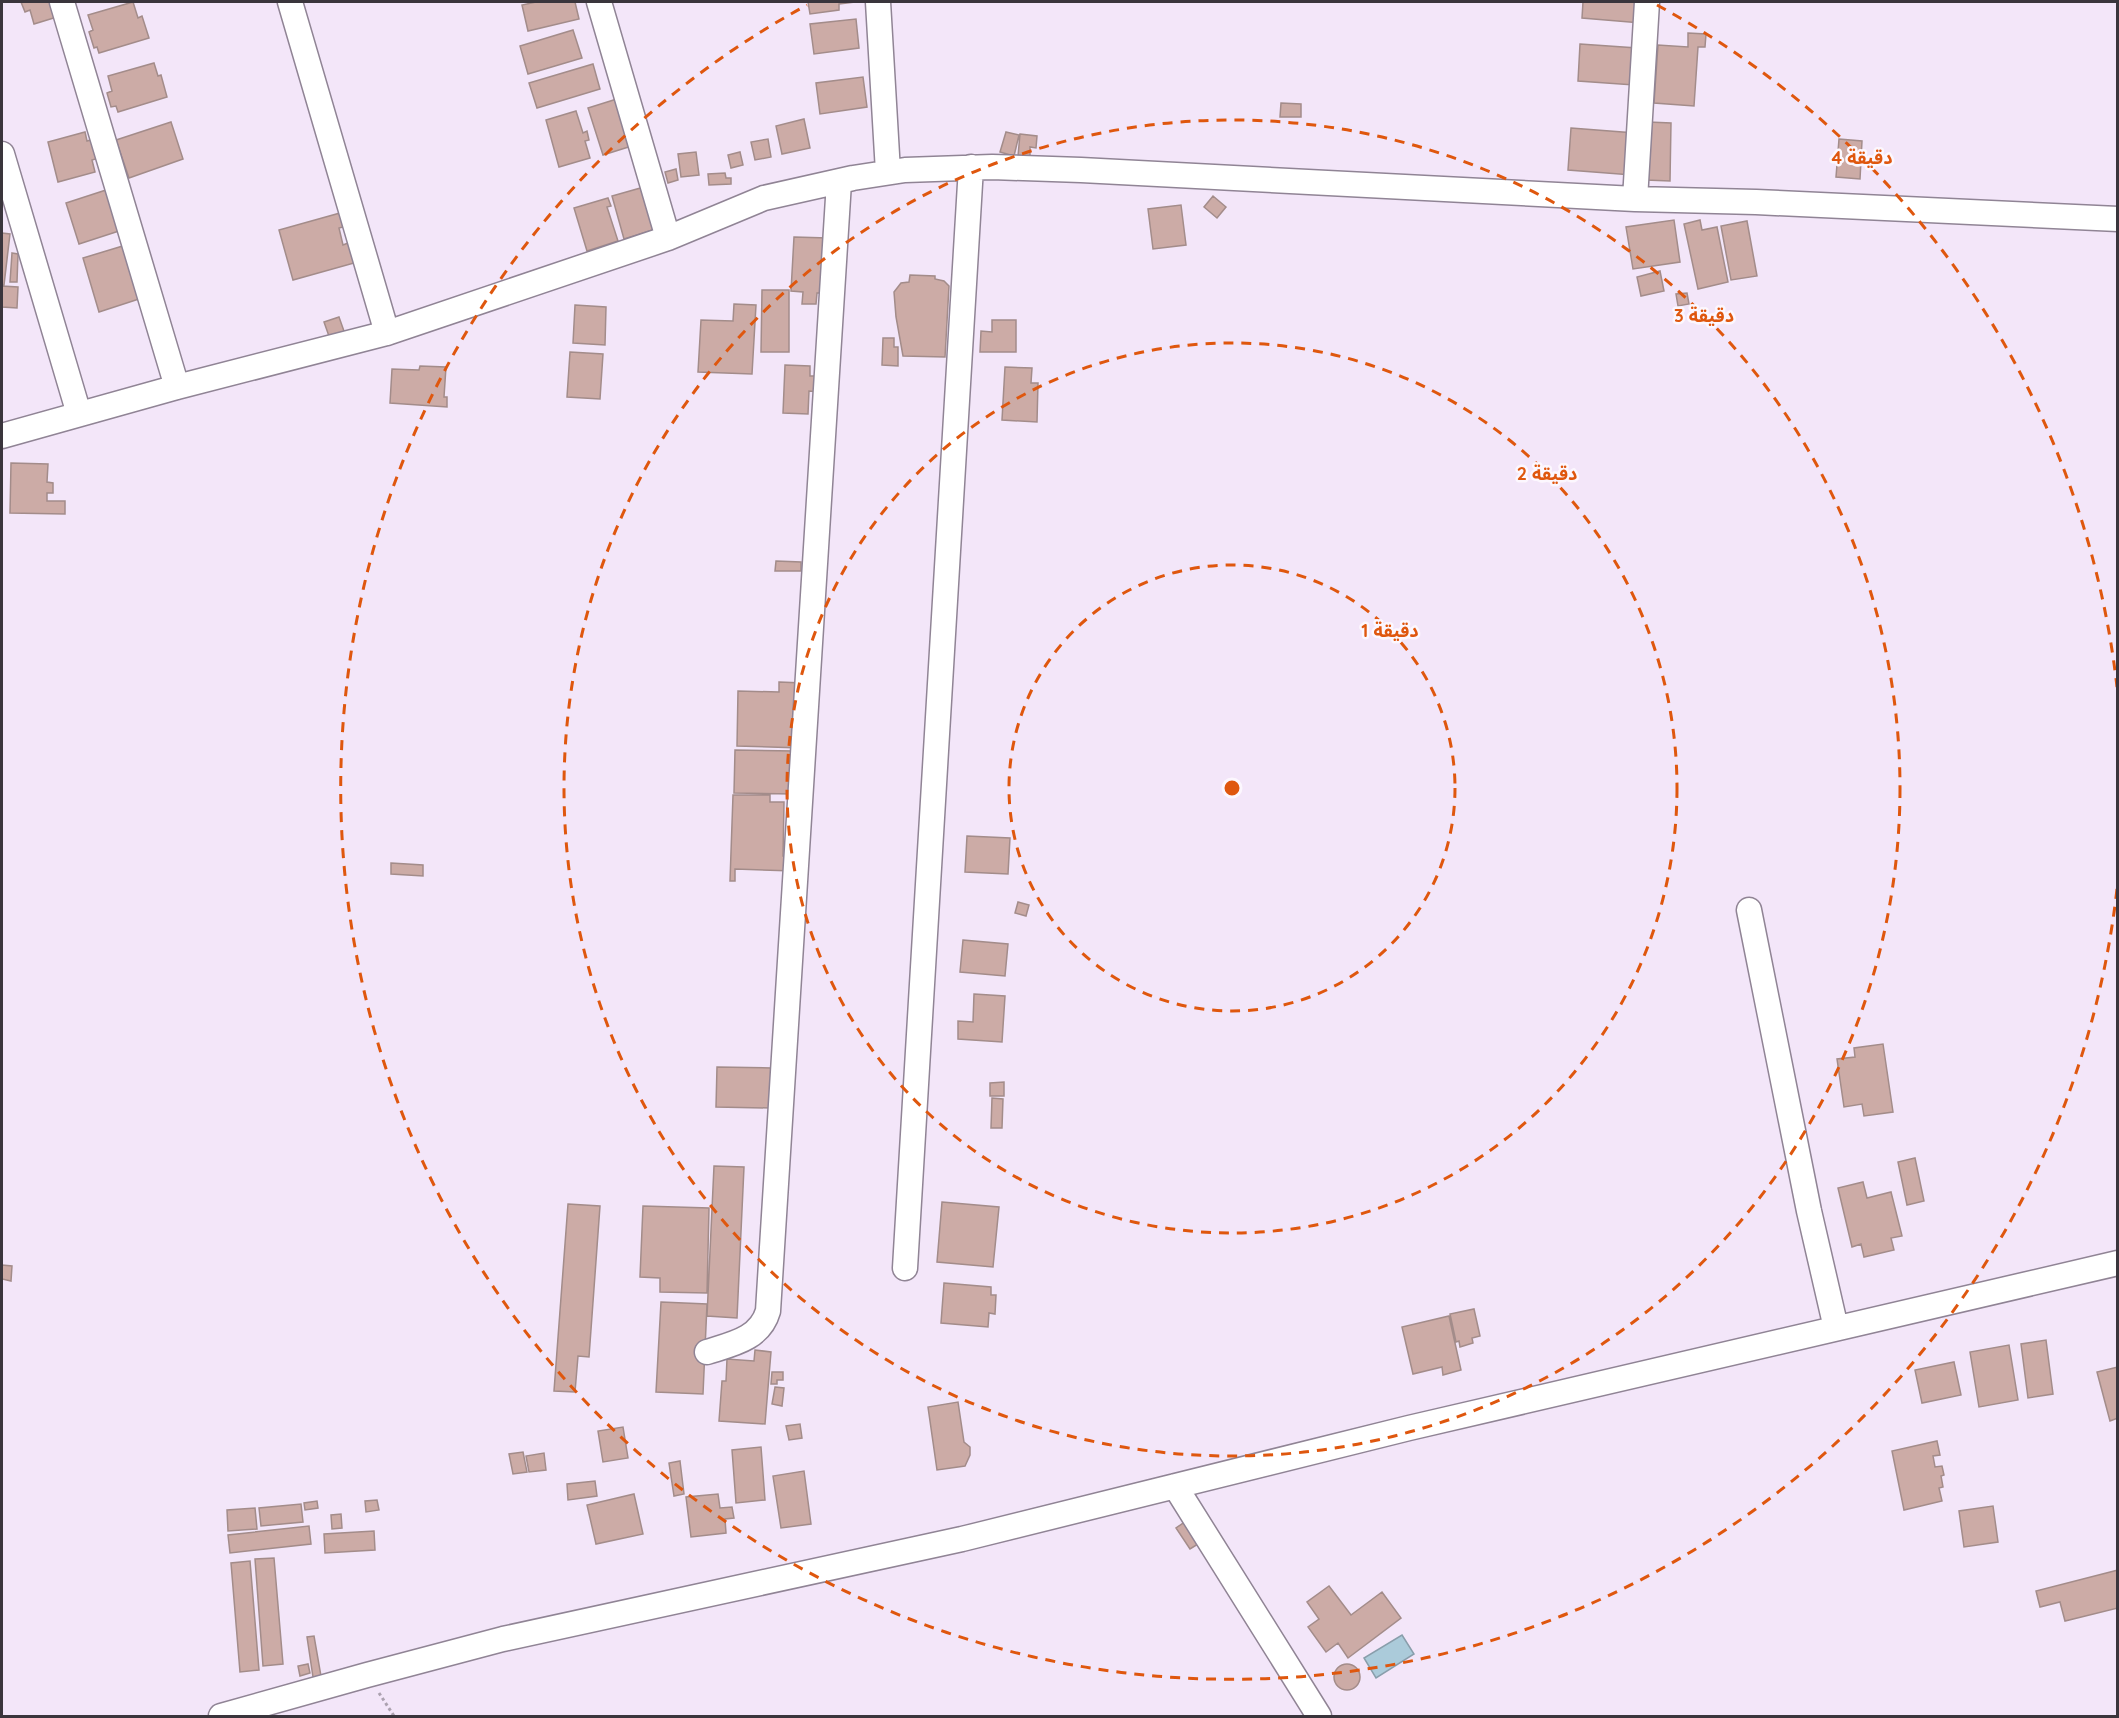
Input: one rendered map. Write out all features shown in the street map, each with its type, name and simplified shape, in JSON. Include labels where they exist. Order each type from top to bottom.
[{"type":"street","points":[[62,2],[177,387]]},
{"type":"street","points":[[290,2],[387,333]]},
{"type":"street","points":[[599,2],[668,238]]},
{"type":"street","points":[[878,2],[888,172]]},
{"type":"street","points":[[1635,199],[1647,2]]},
{"type":"street","points":[[2,154],[79,414]]},
{"type":"street","points":[[904,1268],[970,167]]},
{"type":"street","points":[[2,436],[177,387],[387,333],[668,238],[764,198],[888,172],[970,167],[1081,170],[1635,199],[1756,202],[2118,219]]},
{"type":"street","points":[[708,1352],[746,1339],[760,1328],[768,1311],[839,182]]},
{"type":"street","points":[[1749,909],[1809,1211],[1836,1328]]},
{"type":"street","points":[[221,1716],[503,1640],[962,1539],[1409,1428],[2118,1263]]},
{"type":"street","points":[[1175,1486],[1319,1716]]},
{"type":"path","points":[[367,1675],[394,1716]]},
{"type":"water","points":[[1402,1635],[1414,1654],[1376,1678],[1364,1658]]},
{"type":"building","points":[[21,2],[52,2],[57,17],[34,24],[30,10],[25,12]]},
{"type":"building","points":[[133,2],[138,18],[142,16],[149,38],[99,53],[97,47],[94,48],[89,32],[93,30],[88,15]]},
{"type":"building","points":[[536,2],[575,2],[579,19],[528,31],[522,5]]},
{"type":"building","points":[[808,2],[855,2],[839,4],[839,10],[810,14]]},
{"type":"building","points":[[1583,2],[1642,2],[1641,23],[1582,18]]},
{"type":"building","points":[[856,19],[859,48],[814,54],[810,24]]},
{"type":"building","points":[[573,30],[582,58],[528,74],[520,46]]},
{"type":"building","points":[[1688,33],[1706,34],[1705,47],[1698,47],[1694,106],[1654,103],[1658,45],[1688,47]]},
{"type":"building","points":[[1580,44],[1637,48],[1634,85],[1578,81]]},
{"type":"building","points":[[154,63],[158,76],[161,75],[167,97],[118,112],[116,106],[111,107],[107,93],[112,91],[108,76]]},
{"type":"building","points":[[593,64],[600,89],[537,108],[529,83]]},
{"type":"building","points":[[863,77],[867,107],[820,114],[816,83]]},
{"type":"building","points":[[620,98],[635,145],[603,155],[588,108]]},
{"type":"building","points":[[1281,103],[1301,104],[1301,117],[1280,117]]},
{"type":"building","points":[[576,111],[583,133],[587,131],[589,140],[585,141],[590,158],[559,167],[546,120]]},
{"type":"building","points":[[804,119],[810,148],[782,154],[776,126]]},
{"type":"building","points":[[171,122],[183,159],[129,178],[116,140]]},
{"type":"building","points":[[1648,122],[1671,123],[1670,181],[1646,180]]},
{"type":"building","points":[[1571,128],[1635,133],[1632,175],[1568,170]]},
{"type":"building","points":[[85,132],[87,141],[94,139],[99,158],[92,160],[95,172],[58,182],[48,142]]},
{"type":"building","points":[[1006,132],[1019,135],[1014,156],[1000,152]]},
{"type":"building","points":[[1020,134],[1037,136],[1036,148],[1030,147],[1030,157],[1018,156]]},
{"type":"building","points":[[768,139],[771,157],[755,160],[751,142]]},
{"type":"building","points":[[1839,139],[1862,141],[1860,179],[1836,177]]},
{"type":"building","points":[[696,152],[699,175],[681,177],[678,154]]},
{"type":"building","points":[[740,152],[743,165],[731,168],[728,155]]},
{"type":"building","points":[[676,169],[678,180],[668,183],[665,172]]},
{"type":"building","points":[[725,173],[726,178],[731,178],[731,184],[709,185],[708,174]]},
{"type":"building","points":[[644,187],[656,229],[624,239],[612,196]]},
{"type":"building","points":[[106,190],[119,231],[79,244],[66,203]]},
{"type":"building","points":[[1213,196],[1226,207],[1217,218],[1204,207]]},
{"type":"building","points":[[608,198],[611,206],[607,207],[618,241],[587,251],[574,208]]},
{"type":"building","points":[[1181,205],[1186,245],[1153,249],[1148,209]]},
{"type":"building","points":[[340,213],[343,227],[339,228],[343,245],[348,243],[354,263],[293,280],[279,230]]},
{"type":"building","points":[[1674,220],[1680,262],[1633,269],[1626,227]]},
{"type":"building","points":[[1700,220],[1702,230],[1717,227],[1728,282],[1698,289],[1684,224]]},
{"type":"building","points":[[1747,221],[1757,276],[1731,280],[1721,226]]},
{"type":"building","points":[[2,233],[10,234],[4,285],[2,285]]},
{"type":"building","points":[[794,237],[828,238],[825,293],[817,293],[816,304],[802,304],[803,292],[791,291]]},
{"type":"building","points":[[126,245],[142,298],[99,312],[83,258]]},
{"type":"building","points":[[12,253],[18,254],[17,282],[10,282]]},
{"type":"building","points":[[1660,271],[1664,291],[1641,296],[1637,277]]},
{"type":"building","points":[[910,275],[935,276],[935,279],[944,281],[949,286],[945,357],[903,356],[894,292],[901,283],[909,282]]},
{"type":"building","points":[[2,286],[18,287],[17,308],[2,307]]},
{"type":"building","points":[[762,290],[789,290],[789,352],[761,352]]},
{"type":"building","points":[[1687,293],[1689,304],[1678,306],[1676,294]]},
{"type":"building","points":[[734,304],[756,305],[752,374],[698,372],[701,320],[733,321]]},
{"type":"building","points":[[575,305],[606,307],[605,345],[573,343]]},
{"type":"building","points":[[339,317],[345,334],[330,339],[324,322]]},
{"type":"building","points":[[992,320],[1016,320],[1016,352],[980,352],[981,331],[992,332]]},
{"type":"building","points":[[883,338],[894,338],[894,347],[898,347],[898,366],[882,365]]},
{"type":"building","points":[[570,352],[603,354],[600,399],[567,397]]},
{"type":"building","points":[[785,365],[810,366],[810,376],[820,376],[819,392],[809,391],[808,414],[783,413]]},
{"type":"building","points":[[420,366],[446,367],[444,397],[447,397],[447,407],[390,403],[392,369],[419,370]]},
{"type":"building","points":[[1005,367],[1032,368],[1031,383],[1038,383],[1037,422],[1002,420]]},
{"type":"building","points":[[11,463],[48,464],[47,482],[53,483],[53,493],[47,493],[47,501],[65,501],[65,514],[10,513]]},
{"type":"building","points":[[776,561],[801,562],[801,571],[775,571]]},
{"type":"building","points":[[779,682],[803,683],[801,748],[737,746],[738,691],[779,692]]},
{"type":"building","points":[[735,750],[794,751],[793,794],[734,793]]},
{"type":"building","points":[[733,795],[770,795],[770,802],[784,802],[783,856],[793,857],[793,871],[735,869],[735,881],[730,881]]},
{"type":"building","points":[[967,836],[1010,838],[1008,874],[965,872]]},
{"type":"building","points":[[391,863],[423,865],[423,876],[391,874]]},
{"type":"building","points":[[1018,902],[1029,905],[1026,916],[1015,913]]},
{"type":"building","points":[[963,940],[1008,944],[1005,976],[960,972]]},
{"type":"building","points":[[974,994],[1005,996],[1002,1042],[958,1039],[958,1021],[973,1022]]},
{"type":"building","points":[[1883,1044],[1893,1112],[1864,1116],[1862,1104],[1844,1107],[1837,1059],[1855,1057],[1854,1048]]},
{"type":"building","points":[[717,1067],[771,1068],[770,1108],[716,1107]]},
{"type":"building","points":[[1004,1082],[1004,1096],[990,1096],[990,1083]]},
{"type":"building","points":[[992,1098],[1003,1099],[1002,1128],[991,1128]]},
{"type":"building","points":[[1915,1158],[1924,1201],[1907,1205],[1898,1162]]},
{"type":"building","points":[[714,1166],[744,1167],[737,1318],[707,1316]]},
{"type":"building","points":[[1863,1182],[1867,1198],[1891,1192],[1902,1236],[1891,1238],[1894,1250],[1864,1257],[1861,1244],[1852,1247],[1838,1188]]},
{"type":"building","points":[[942,1202],[999,1207],[993,1267],[937,1262]]},
{"type":"building","points":[[568,1204],[600,1206],[589,1357],[578,1356],[575,1392],[554,1391]]},
{"type":"building","points":[[643,1206],[709,1208],[707,1293],[660,1292],[660,1278],[640,1277]]},
{"type":"building","points":[[2,1265],[12,1266],[11,1281],[2,1279]]},
{"type":"building","points":[[944,1283],[991,1287],[991,1295],[996,1295],[995,1314],[989,1313],[988,1327],[941,1323]]},
{"type":"building","points":[[661,1302],[707,1304],[703,1394],[656,1392]]},
{"type":"building","points":[[1474,1309],[1480,1336],[1472,1338],[1473,1343],[1460,1347],[1459,1341],[1456,1342],[1450,1314]]},
{"type":"building","points":[[1449,1316],[1461,1370],[1443,1375],[1442,1367],[1413,1374],[1402,1327]]},
{"type":"building","points":[[2046,1340],[2053,1394],[2028,1398],[2021,1344]]},
{"type":"building","points":[[2009,1345],[2018,1400],[1979,1407],[1970,1352]]},
{"type":"building","points":[[755,1350],[771,1352],[765,1424],[719,1421],[722,1381],[726,1381],[727,1359],[754,1361]]},
{"type":"building","points":[[1954,1362],[1961,1395],[1922,1403],[1915,1370]]},
{"type":"building","points":[[2118,1367],[2118,1418],[2110,1421],[2097,1372]]},
{"type":"building","points":[[772,1372],[783,1372],[783,1380],[777,1380],[777,1384],[771,1384]]},
{"type":"building","points":[[775,1387],[784,1388],[782,1406],[772,1404]]},
{"type":"building","points":[[958,1402],[964,1442],[970,1447],[970,1455],[965,1466],[937,1470],[928,1407]]},
{"type":"building","points":[[800,1424],[802,1438],[789,1440],[786,1426]]},
{"type":"building","points":[[623,1427],[628,1458],[603,1462],[598,1431]]},
{"type":"building","points":[[1937,1441],[1940,1455],[1933,1456],[1935,1467],[1942,1466],[1944,1475],[1941,1476],[1943,1487],[1939,1488],[1942,1501],[1904,1510],[1892,1451]]},
{"type":"building","points":[[761,1447],[765,1500],[736,1503],[732,1450]]},
{"type":"building","points":[[523,1452],[527,1472],[513,1474],[509,1454]]},
{"type":"building","points":[[544,1453],[546,1470],[529,1472],[526,1456]]},
{"type":"building","points":[[680,1461],[684,1494],[674,1496],[669,1463]]},
{"type":"building","points":[[804,1471],[811,1524],[781,1528],[773,1476]]},
{"type":"building","points":[[595,1481],[597,1496],[568,1500],[567,1484]]},
{"type":"building","points":[[634,1494],[643,1534],[596,1544],[587,1505]]},
{"type":"building","points":[[718,1494],[720,1508],[732,1507],[734,1518],[725,1519],[726,1533],[691,1537],[686,1497]]},
{"type":"building","points":[[377,1500],[379,1510],[366,1512],[365,1501]]},
{"type":"building","points":[[317,1501],[318,1508],[305,1510],[304,1503]]},
{"type":"building","points":[[301,1504],[303,1522],[261,1526],[259,1508]]},
{"type":"building","points":[[1993,1506],[1998,1542],[1964,1547],[1959,1511]]},
{"type":"building","points":[[255,1508],[257,1529],[228,1531],[227,1510]]},
{"type":"building","points":[[341,1514],[342,1528],[332,1529],[331,1515]]},
{"type":"building","points":[[1189,1519],[1203,1541],[1190,1549],[1176,1528]]},
{"type":"building","points":[[309,1526],[311,1544],[230,1553],[228,1535]]},
{"type":"building","points":[[374,1531],[375,1550],[325,1553],[324,1534]]},
{"type":"building","points":[[274,1558],[283,1664],[263,1666],[255,1559]]},
{"type":"building","points":[[250,1561],[259,1670],[240,1672],[231,1563]]},
{"type":"building","points":[[2118,1570],[2118,1608],[2065,1621],[2060,1602],[2040,1607],[2036,1591]]},
{"type":"building","points":[[1329,1586],[1351,1615],[1382,1592],[1401,1618],[1348,1658],[1338,1643],[1326,1652],[1308,1627],[1319,1619],[1307,1602]]},
{"type":"building","points":[[314,1636],[321,1676],[313,1677],[307,1637]]},
{"type":"building","points":[[308,1664],[310,1673],[300,1676],[298,1666]]},
{"type":"building","points":[[1347,1664],[1356,1668],[1360,1677],[1356,1686],[1347,1690],[1338,1686],[1334,1677],[1338,1668]]}]
